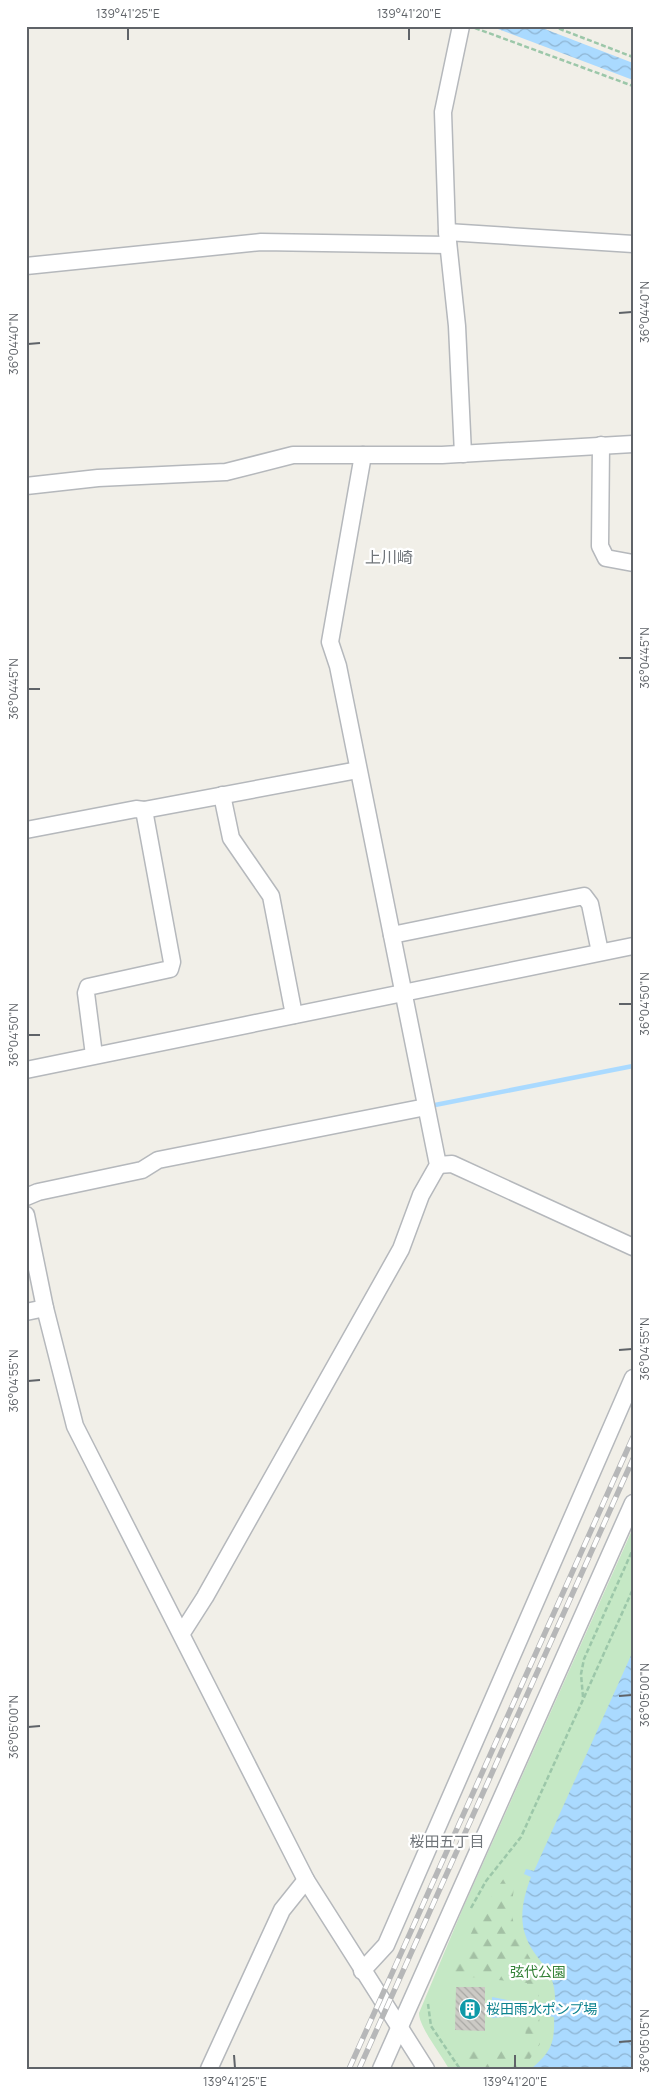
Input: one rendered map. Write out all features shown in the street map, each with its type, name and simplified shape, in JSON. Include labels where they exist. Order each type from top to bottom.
[{"type":"street","points":[[461,26],[443,112],[448,239],[458,326],[463,454]]},
{"type":"street","points":[[26,266],[261,242],[448,239],[633,244]]},
{"type":"street","points":[[26,486],[98,478],[226,472],[293,455],[463,454],[633,444]]},
{"type":"street","points":[[601,445],[600,546],[606,558],[633,563]]},
{"type":"street","points":[[182,1633],[205,1597],[378,1292],[401,1249],[421,1195],[438,1165],[338,666],[330,642],[363,455]]},
{"type":"street","points":[[26,830],[358,770]]},
{"type":"street","points":[[222,795],[231,838],[271,896],[294,1015]]},
{"type":"street","points":[[94,1055],[86,993],[88,987],[170,969],[172,962],[144,810]]},
{"type":"street","points":[[392,935],[584,896],[590,904],[600,952]]},
{"type":"street","points":[[26,1070],[633,946]]},
{"type":"street","points":[[26,1197],[38,1192],[142,1170],[158,1160],[426,1107]]},
{"type":"street","points":[[438,1165],[452,1164],[633,1247]]},
{"type":"street","points":[[26,1215],[46,1308],[75,1426],[306,1880],[426,2069]]},
{"type":"street","points":[[26,1312],[46,1308]]},
{"type":"street","points":[[362,1970],[386,1945],[633,1378]]},
{"type":"street","points":[[381,2069],[633,1503]]},
{"type":"street","points":[[209,2069],[282,1910],[306,1880]]},
{"type":"path","points":[[469,26],[483,29],[633,86]]},
{"type":"path","points":[[552,26],[632,55]]},
{"type":"path","points":[[583,1699],[581,1674],[584,1659],[633,1550]]},
{"type":"path","points":[[467,1915],[486,1881],[520,1838],[633,1589]]},
{"type":"path","points":[[432,1996],[428,2005],[430,2026],[460,2069]]},
{"type":"green space","name":"弦代公園","points":[[633,1528],[633,2069],[449,2069],[426,2033],[419,2013],[463,1908]]},
{"type":"green space","points":[[506,1875],[515,1880],[511,1911],[516,1934],[538,1972],[540,2044],[523,2069],[470,2069],[459,2048],[525,2047],[527,1983],[452,1975],[480,1914]]},
{"type":"water","points":[[490,26],[537,26],[633,63],[633,80]]},
{"type":"water","points":[[633,1651],[633,2069],[531,2069],[547,2052],[554,2034],[554,2017],[543,2015],[543,2003],[555,2004],[555,1991],[549,1973],[529,1944],[523,1927],[523,1905],[531,1877],[524,1874],[526,1869],[534,1871]]},
{"type":"water","points":[[492,1997],[524,2003],[523,2015],[492,2018]]},
{"type":"building","name":"桜田雨水ポンプ場","points":[[456,1987],[485,1987],[485,2031],[455,2030]]},
{"type":"waterway","points":[[435,1105],[633,1066]]},
{"type":"railway","points":[[349,2069],[633,1437]]},
{"type":"railway","points":[[359,2069],[633,1459]]},
{"type":"place","name":"桜田雨水ポンプ場","points":[[470,2009]]},
{"type":"district","name":"上川崎","points":[[389,557]]},
{"type":"district","name":"桜田五丁目","points":[[447,1842]]}]
